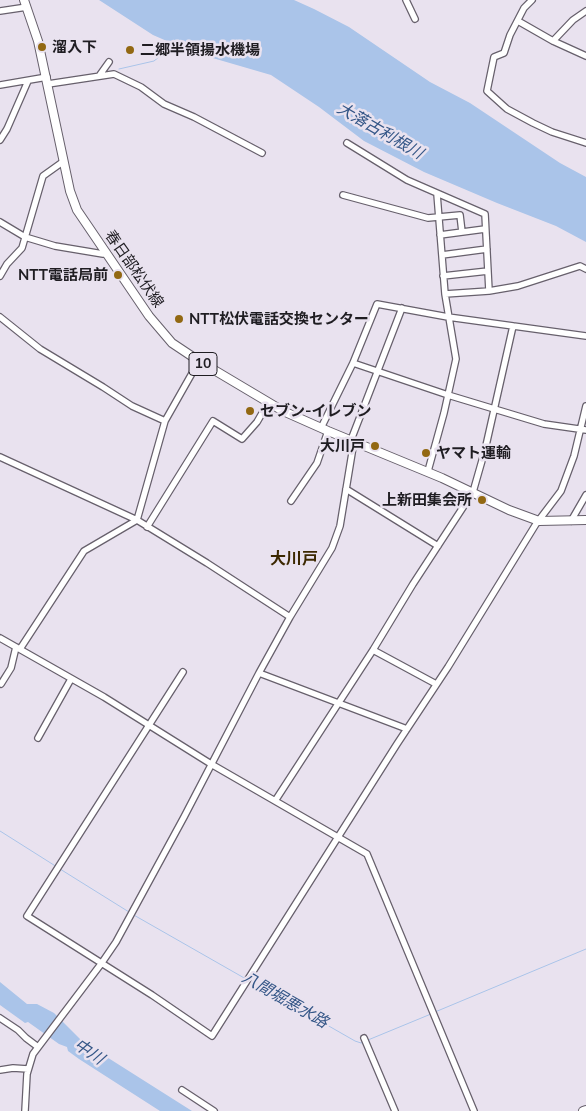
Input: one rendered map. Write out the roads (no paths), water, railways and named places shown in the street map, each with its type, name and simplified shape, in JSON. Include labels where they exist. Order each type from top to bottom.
[{"type":"main road","name":"春日部松伏線","points":[[26,4],[47,81],[70,191],[80,217],[163,334],[172,343],[268,403],[352,441],[428,471],[509,510],[539,521],[586,520]]},
{"type":"main road","points":[[582,1111],[586,1110]]},
{"type":"street","points":[[406,0],[416,19]]},
{"type":"street","points":[[532,0],[524,8],[510,35],[504,53],[494,57],[487,91],[507,109],[552,132],[586,143]]},
{"type":"street","points":[[0,11],[26,4]]},
{"type":"street","points":[[553,41],[573,20],[586,11]]},
{"type":"street","points":[[518,21],[553,41],[586,56]]},
{"type":"street","points":[[99,76],[109,62]]},
{"type":"street","points":[[0,86],[28,81],[47,81],[114,74],[126,78],[164,104],[194,117],[262,152]]},
{"type":"street","points":[[0,140],[7,129],[28,81]]},
{"type":"street","points":[[347,142],[407,180],[485,214],[489,291]]},
{"type":"street","points":[[0,276],[7,264],[22,248],[43,176],[64,161]]},
{"type":"street","points":[[428,471],[456,359],[445,294],[437,194]]},
{"type":"street","points":[[343,195],[428,218],[460,215],[462,232]]},
{"type":"street","points":[[0,222],[25,237],[56,246],[103,254]]},
{"type":"street","points":[[440,235],[485,229]]},
{"type":"street","points":[[442,255],[487,249]]},
{"type":"street","points":[[445,294],[489,291],[518,286],[580,266],[586,269]]},
{"type":"street","points":[[443,276],[488,271]]},
{"type":"street","points":[[291,501],[317,463],[324,429],[354,363],[376,304],[448,317],[586,336]]},
{"type":"street","points":[[25,1111],[28,1069],[38,1047],[102,964],[132,914],[258,673],[332,548],[340,526],[352,441],[402,308]]},
{"type":"street","points":[[0,317],[40,349],[103,386],[132,406],[164,421]]},
{"type":"street","points":[[275,801],[473,492],[495,410],[513,326]]},
{"type":"street","points":[[0,684],[11,668],[18,648],[84,551],[137,520],[164,421],[198,361]]},
{"type":"street","points":[[354,363],[495,410],[544,424],[584,430]]},
{"type":"street","points":[[147,527],[213,421],[242,439],[257,422],[268,403]]},
{"type":"street","points":[[183,672],[27,916],[152,995],[212,1036],[539,521],[561,491],[584,430],[586,406]]},
{"type":"street","points":[[0,457],[137,520],[290,617]]},
{"type":"street","points":[[346,489],[438,546]]},
{"type":"street","points":[[571,521],[586,496]]},
{"type":"street","points":[[0,638],[104,697],[211,764],[367,854],[474,1111]]},
{"type":"street","points":[[373,650],[436,684]]},
{"type":"street","points":[[258,673],[407,729]]},
{"type":"street","points":[[38,738],[71,679]]},
{"type":"street","points":[[0,1018],[38,1047]]},
{"type":"street","points":[[364,1038],[395,1111]]},
{"type":"street","points":[[0,1070],[13,1068],[28,1069]]},
{"type":"street","points":[[182,1090],[214,1111]]},
{"type":"water","name":"大落古利根川","points":[[99,0],[294,0],[314,9],[349,27],[430,82],[470,103],[560,163],[586,177],[586,242],[556,226],[424,172],[364,141],[319,107],[271,75],[192,52],[153,35]]},
{"type":"water","name":"中川","points":[[0,982],[27,1004],[37,1004],[54,1013],[83,1042],[192,1111],[160,1111],[79,1059],[68,1051],[67,1047],[59,1044],[28,1022],[25,1023],[0,1005]]},
{"type":"waterway","points":[[172,47],[178,45]]},
{"type":"waterway","points":[[119,69],[154,61],[169,49]]},
{"type":"waterway","name":"八間堀悪水路","points":[[0,831],[57,867]]},
{"type":"waterway","name":"八間堀悪水路","points":[[60,869],[129,912]]},
{"type":"waterway","name":"八間堀悪水路","points":[[132,914],[246,979]]},
{"type":"waterway","name":"八間堀悪水路","points":[[435,1012],[586,949]]},
{"type":"waterway","name":"八間堀悪水路","points":[[250,981],[355,1041],[364,1042]]},
{"type":"waterway","name":"八間堀悪水路","points":[[368,1040],[431,1014]]},
{"type":"place","name":"溜入下","points":[[42,47]]},
{"type":"place","name":"二郷半領揚水機場","points":[[130,50]]},
{"type":"place","name":"NTT電話局前","points":[[118,275]]},
{"type":"place","name":"NTT松伏電話交換センター","points":[[179,319]]},
{"type":"place","name":"セブン-イレブン","points":[[250,411]]},
{"type":"place","name":"大川戸","points":[[375,446]]},
{"type":"place","name":"ヤマト運輸","points":[[426,453]]},
{"type":"place","name":"上新田集会所","points":[[482,500]]},
{"type":"district","name":"大川戸","points":[[294,559]]}]
